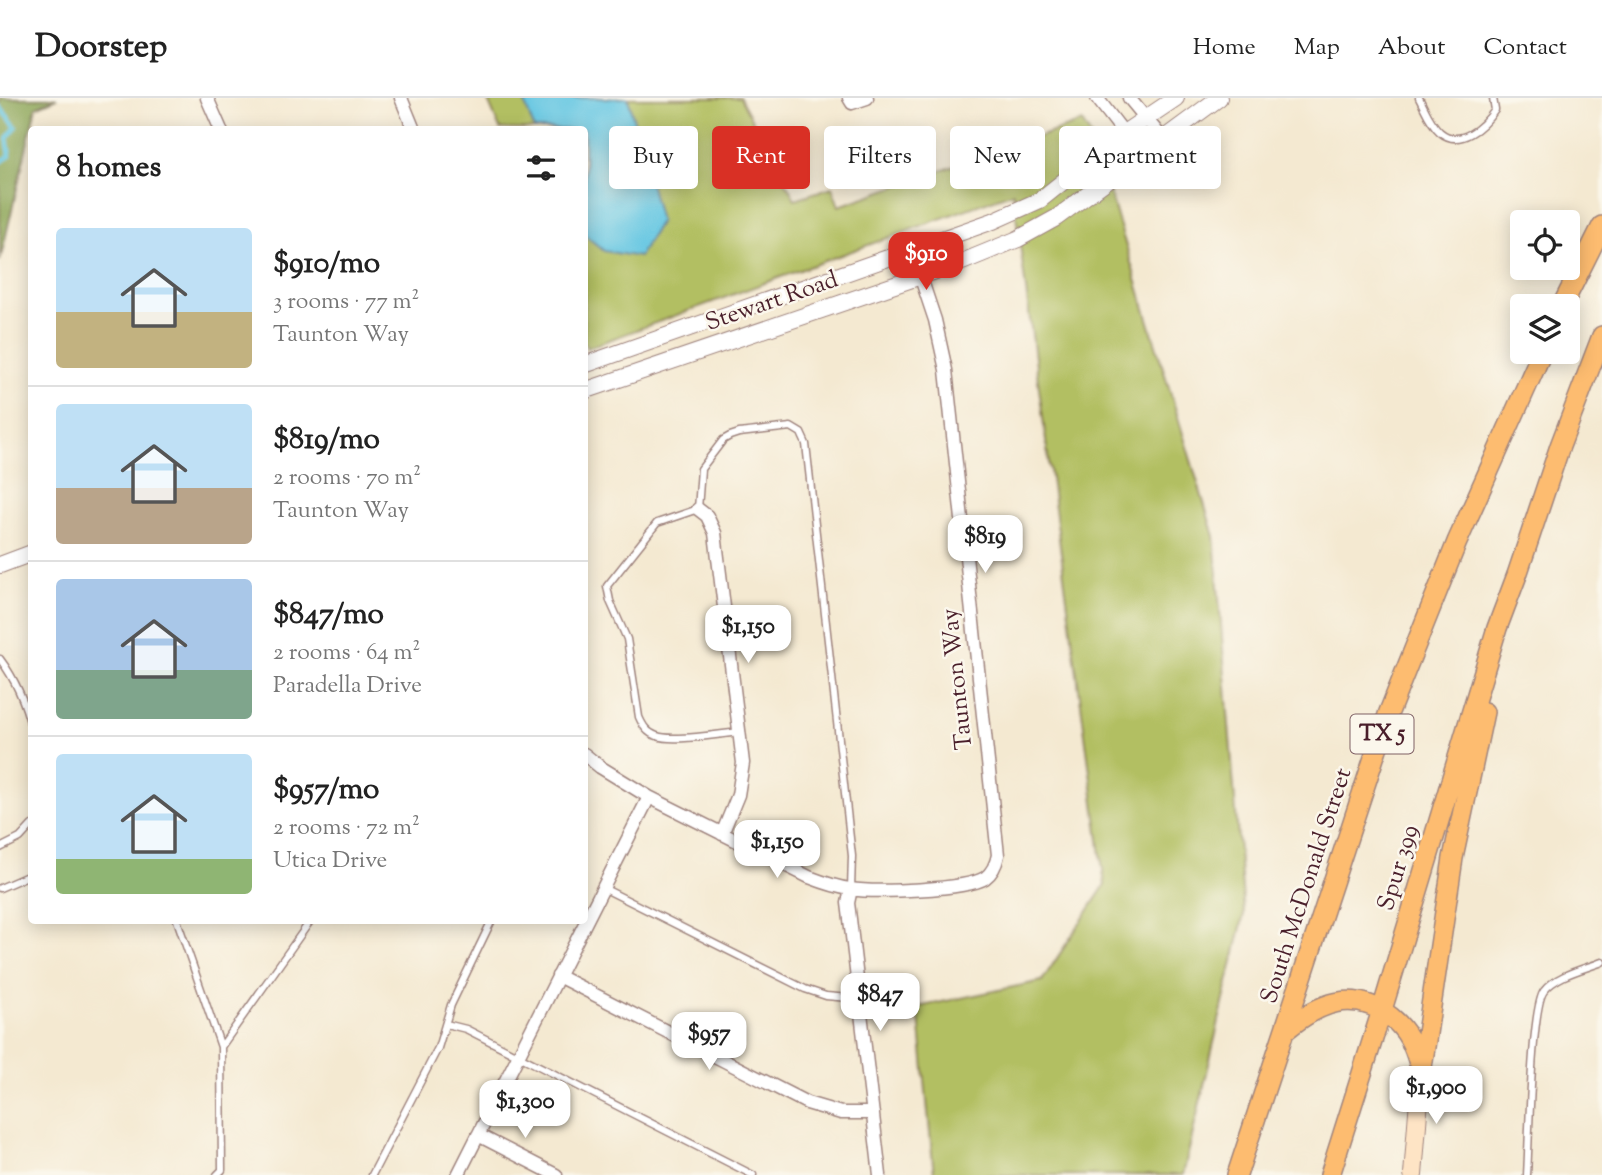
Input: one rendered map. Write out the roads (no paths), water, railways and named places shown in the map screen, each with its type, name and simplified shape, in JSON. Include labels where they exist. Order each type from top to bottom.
[{"type":"main road","points":[[1568,294],[1602,226]]},
{"type":"main road","points":[[1413,1175],[1421,1074],[1461,813],[1517,575],[1560,446],[1602,336]]},
{"type":"main road","name":"South McDonald Street","points":[[1254,1128],[1389,712],[1457,542],[1537,364]]},
{"type":"main road","name":"Spur 399","points":[[1330,1175],[1497,628],[1517,575]]},
{"type":"main road","points":[[1285,1031],[1304,1016],[1334,1003],[1363,1002],[1382,1010],[1407,1033],[1413,1044],[1421,1074]]},
{"type":"main road","points":[[1237,1175],[1254,1128]]},
{"type":"main road","name":"TX 5","points":[[1248,1175],[1254,1128]]},
{"type":"street","points":[[208,98],[215,126]]},
{"type":"street","points":[[401,98],[412,126]]},
{"type":"street","points":[[851,101],[867,98]]},
{"type":"street","points":[[1097,98],[1119,126]]},
{"type":"street","points":[[1129,98],[1152,126]]},
{"type":"street","name":"Stewart Road","points":[[1134,126],[1176,98]]},
{"type":"street","name":"Stewart Road","points":[[1181,126],[1219,98]]},
{"type":"street","name":"Stewart Road","points":[[588,364],[993,221],[1040,200],[1059,185]]},
{"type":"street","name":"Stewart Road","points":[[588,390],[962,262],[1018,239],[1056,218],[1095,189]]},
{"type":"street","name":"Taunton Way","points":[[851,890],[883,891],[972,883],[991,872],[999,855],[946,370],[935,320],[919,275]]},
{"type":"street","points":[[698,509],[706,516],[715,533],[743,773],[738,795],[722,834]]},
{"type":"street","points":[[0,565],[28,554]]},
{"type":"street","points":[[588,757],[649,797],[722,834],[808,877],[851,890],[848,903],[880,1175]]},
{"type":"street","points":[[588,917],[649,797]]},
{"type":"street","points":[[458,1175],[585,924]]},
{"type":"street","points":[[558,976],[807,1103],[841,1112],[873,1113]]},
{"type":"street","points":[[478,1135],[556,1175]]},
{"type":"lane","points":[[1419,98],[1431,121],[1441,133],[1452,138],[1474,133],[1486,123],[1495,110],[1493,98]]},
{"type":"lane","points":[[739,732],[665,738],[649,732],[639,717],[626,639],[607,594],[607,586],[650,530],[665,518],[698,509],[701,469],[723,440],[739,433],[791,427],[801,433],[806,444],[849,828],[851,890]]},
{"type":"lane","points":[[0,659],[9,670],[28,713]]},
{"type":"lane","points":[[0,848],[20,838],[28,829]]},
{"type":"lane","points":[[0,888],[28,876]]},
{"type":"lane","points":[[603,888],[805,989],[826,996],[860,999]]},
{"type":"lane","points":[[178,924],[221,1047],[222,1170],[217,1175]]},
{"type":"lane","points":[[221,1047],[308,924]]},
{"type":"lane","points":[[372,1175],[438,1048],[451,1005],[490,924]]},
{"type":"lane","points":[[1527,1175],[1535,1025],[1540,998],[1544,991],[1563,978],[1602,962]]},
{"type":"lane","points":[[446,1024],[466,1029],[753,1175]]},
{"type":"water","points":[[523,98],[628,98],[635,126],[609,126],[609,189],[652,189],[660,221],[639,257],[604,251],[588,238],[588,126],[533,126]]},
{"type":"waterway","points":[[0,107],[16,127],[7,138],[10,156],[0,162]]}]
